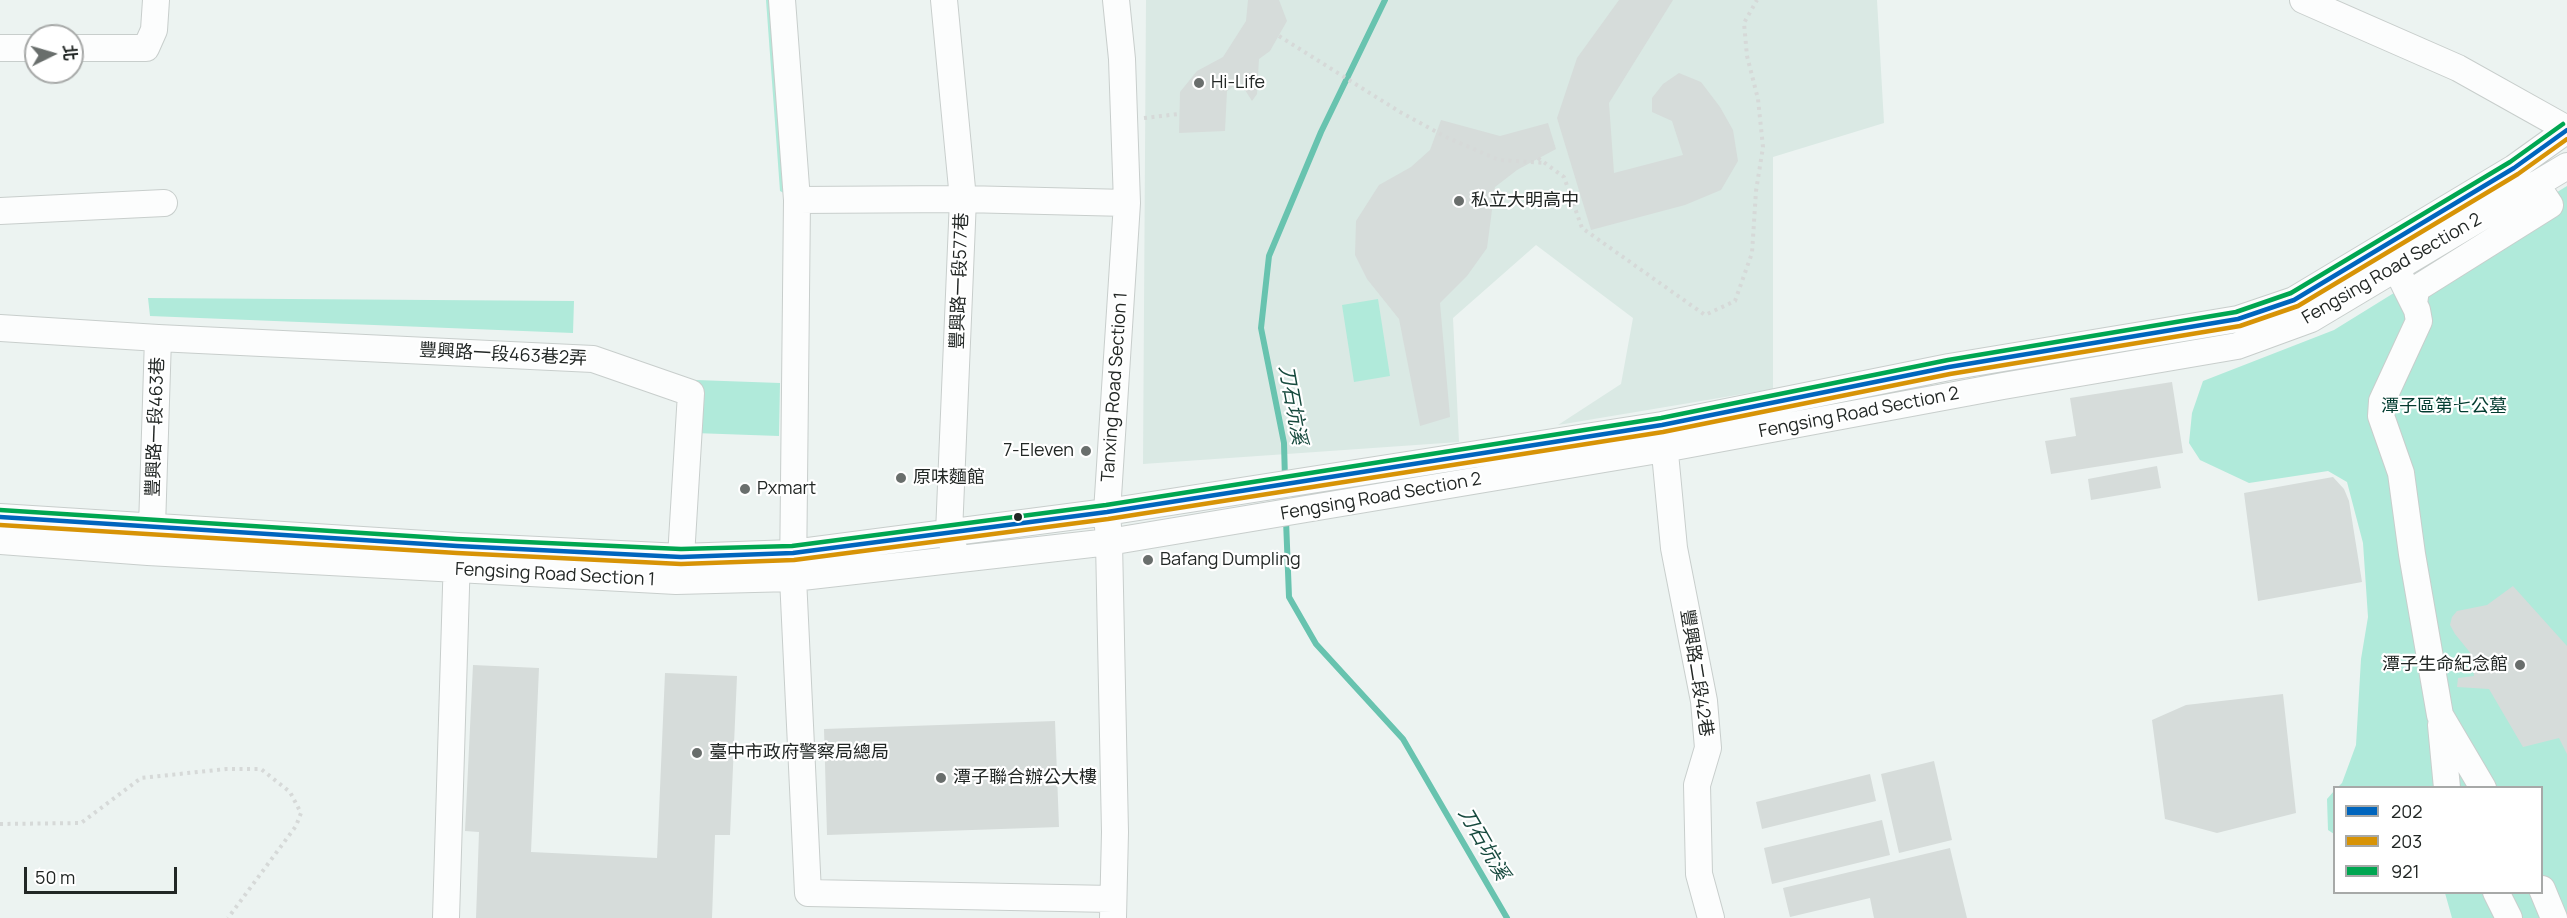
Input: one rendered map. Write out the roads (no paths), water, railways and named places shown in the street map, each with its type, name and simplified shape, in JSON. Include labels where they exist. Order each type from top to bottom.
[{"type":"street","points":[[84,48],[146,48],[154,30],[156,0]]},
{"type":"street","points":[[782,0],[797,200],[793,578],[808,893],[1112,909]]},
{"type":"street","name":"豐興路一段577巷","points":[[944,0],[963,199],[949,533],[958,561]]},
{"type":"street","name":"Tanxing Road Section 1","points":[[1112,909],[1115,832],[1110,543],[1107,512],[1127,203],[1116,0]]},
{"type":"street","points":[[2303,0],[2458,68],[2567,129]]},
{"type":"street","points":[[0,48],[24,48]]},
{"type":"street","name":"Fengsing Road Section 2","points":[[1110,543],[1299,510],[1663,437],[1948,368],[2238,319],[2294,300],[2514,168],[2567,129]]},
{"type":"street","name":"Fengsing Road Section 2","points":[[1107,512],[1298,482],[1663,437],[1991,388],[2237,346],[2311,319],[2567,166]]},
{"type":"street","points":[[2414,304],[2416,289],[2550,205],[2535,184]]},
{"type":"street","points":[[797,200],[963,199],[1127,203]]},
{"type":"street","points":[[0,211],[164,203]]},
{"type":"street","points":[[2396,268],[2414,304],[2419,321],[2382,401],[2381,416],[2402,473],[2412,554],[2440,715],[2447,786]]},
{"type":"street","points":[[0,328],[158,339]]},
{"type":"street","name":"豐興路一段463巷","points":[[150,540],[158,339]]},
{"type":"street","name":"豐興路一段463巷2弄","points":[[158,339],[593,359],[691,393],[678,569]]},
{"type":"street","name":"豐興路二段42巷","points":[[1663,437],[1674,548],[1704,700],[1708,748],[1697,785],[1699,874],[1711,918]]},
{"type":"street","name":"Fengsing Road Section 1","points":[[678,569],[1107,512]]},
{"type":"street","name":"Fengsing Road Section 1","points":[[0,516],[150,540]]},
{"type":"street","name":"Fengsing Road Section 1","points":[[0,541],[150,540],[678,569],[793,578],[1110,543]]},
{"type":"street","points":[[446,918],[457,558]]},
{"type":"street","points":[[2440,715],[2482,786]]},
{"type":"street","points":[[2497,894],[2509,918]]},
{"type":"street","points":[[2543,894],[2554,918]]},
{"type":"waterway","name":"刀石坑溪","points":[[1285,480],[1284,443],[1261,328],[1269,256],[1321,132],[1385,0]]},
{"type":"waterway","name":"刀石坑溪","points":[[1286,520],[1289,597],[1316,644],[1403,739],[1507,918]]},
{"type":"place","name":"Hi-Life","points":[[1199,83]]},
{"type":"place","name":"私立大明高中","points":[[1459,201]]},
{"type":"place","name":"7-Eleven","points":[[1086,451]]},
{"type":"place","name":"原味麵館","points":[[901,478]]},
{"type":"place","name":"Pxmart","points":[[745,489]]},
{"type":"place","name":"Bafang Dumpling","points":[[1148,560]]},
{"type":"place","name":"潭子生命紀念館","points":[[2520,665]]},
{"type":"place","name":"臺中市政府警察局總局","points":[[697,753]]},
{"type":"place","name":"潭子聯合辦公大樓","points":[[941,778]]},
{"type":"park label","name":"潭子區第七公墓","points":[[2444,407]]}]
